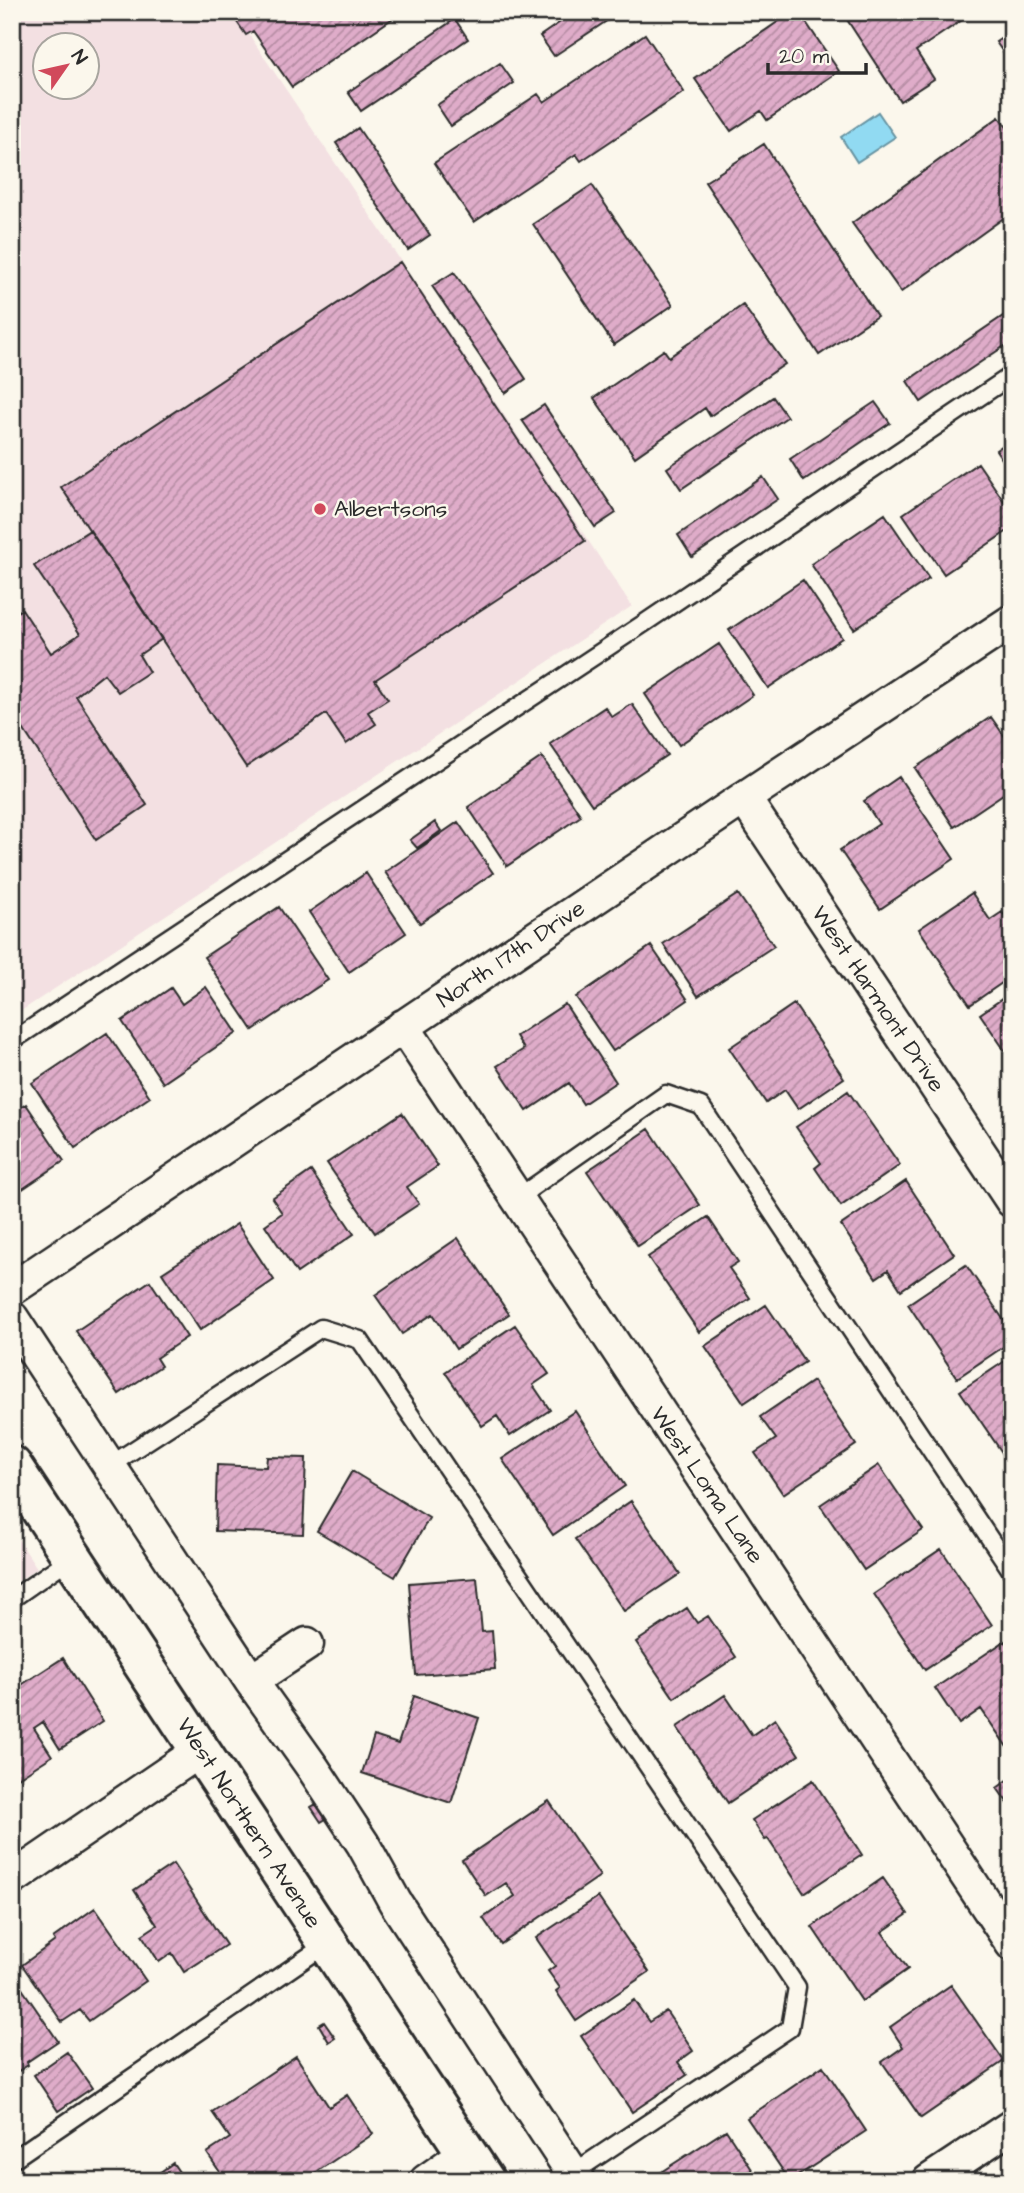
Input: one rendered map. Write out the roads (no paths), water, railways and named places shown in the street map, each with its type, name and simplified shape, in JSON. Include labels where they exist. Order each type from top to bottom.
[{"type":"main road","name":"West Northern Avenue","points":[[12,1466],[476,2166]]},
{"type":"street","name":"North 17th Drive","points":[[12,1289],[744,797],[1012,621]]},
{"type":"street","name":"West Harmont Drive","points":[[744,797],[1012,1201]]},
{"type":"street","name":"West Loma Lane","points":[[403,1026],[1012,1944]]},
{"type":"street","points":[[12,1318],[251,1681],[363,1844],[396,1902],[576,2177]]},
{"type":"street","points":[[251,1681],[307,1644]]},
{"type":"street","points":[[12,1879],[201,1750]]},
{"type":"street","points":[[929,2181],[1012,2126]]},
{"type":"street","points":[[426,2181],[476,2166]]},
{"type":"lane","points":[[12,1041],[646,622],[1012,375]]},
{"type":"lane","points":[[517,1198],[666,1094],[701,1106],[1012,1572]]},
{"type":"lane","points":[[109,1466],[321,1328],[360,1340],[797,1987],[790,2028],[576,2177]]},
{"type":"lane","points":[[12,1598],[72,1557]]},
{"type":"lane","points":[[12,2160],[328,1943]]},
{"type":"water","points":[[878,112],[895,137],[857,162],[841,137]]},
{"type":"place","name":"Albertsons","points":[[320,509]]}]
